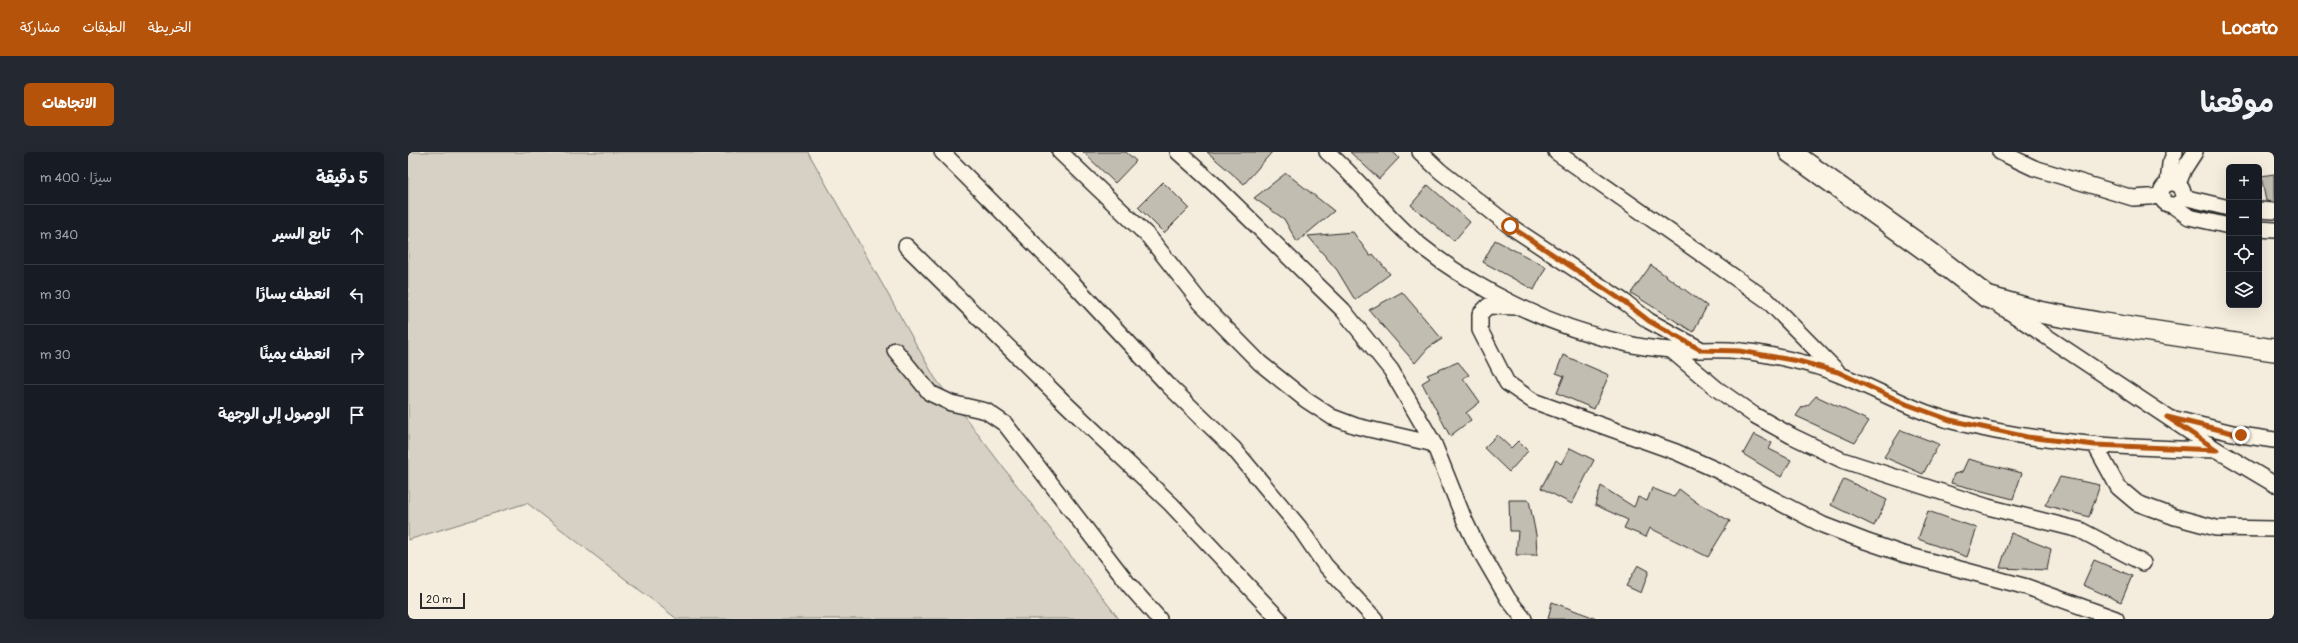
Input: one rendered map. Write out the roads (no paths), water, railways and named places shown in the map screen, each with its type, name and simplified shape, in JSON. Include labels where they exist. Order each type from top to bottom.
[{"type":"main road","points":[[1790,152],[1929,252],[1986,297],[2039,312],[2098,323],[2274,350]]},
{"type":"street","points":[[942,152],[1068,278],[1169,386],[1234,449],[1299,527],[1325,565],[1374,619]]},
{"type":"street","points":[[1060,152],[1149,237],[1212,314],[1260,363],[1306,400],[1332,417],[1356,426],[1434,444]]},
{"type":"street","points":[[1178,152],[1215,185],[1343,310],[1391,370],[1434,444],[1464,519],[1476,544],[1508,599],[1524,619]]},
{"type":"street","points":[[1327,152],[1419,244],[1451,267],[1492,292],[1523,307],[1574,328],[1624,343],[1671,350],[1740,351],[1798,361],[1838,372],[1906,404],[1950,420],[2027,437],[2095,445],[2217,450]]},
{"type":"street","points":[[1420,152],[1440,170],[1510,226],[1626,303],[1649,321],[1701,350]]},
{"type":"street","points":[[1556,152],[1767,300],[1838,372]]},
{"type":"street","points":[[2000,152],[2034,168],[2133,198],[2172,193],[2226,207]]},
{"type":"street","points":[[2175,152],[2168,174],[2172,193],[2184,214],[2196,220],[2226,225]]},
{"type":"street","points":[[2172,193],[2184,168],[2195,152]]},
{"type":"street","points":[[2262,210],[2274,211]]},
{"type":"street","points":[[2262,230],[2274,230]]},
{"type":"street","points":[[906,246],[1068,406],[1171,504],[1279,619]]},
{"type":"street","points":[[1986,297],[2217,450],[2274,484]]},
{"type":"street","points":[[1523,307],[1488,306],[1480,314],[1480,330],[1507,383],[1533,401],[1676,452],[1721,472],[1823,525],[1865,541],[1903,554],[2027,587],[2116,619]]},
{"type":"street","points":[[895,350],[930,393],[952,403],[986,411],[1005,424],[1129,585],[1159,619]]},
{"type":"street","points":[[1671,350],[1717,389],[1754,415],[1792,436],[1842,460],[1988,507],[2080,530],[2143,563]]},
{"type":"street","points":[[2167,417],[2241,435],[2274,440]]},
{"type":"street","points":[[2095,445],[2118,487],[2138,503],[2175,517],[2216,528],[2274,529]]}]
